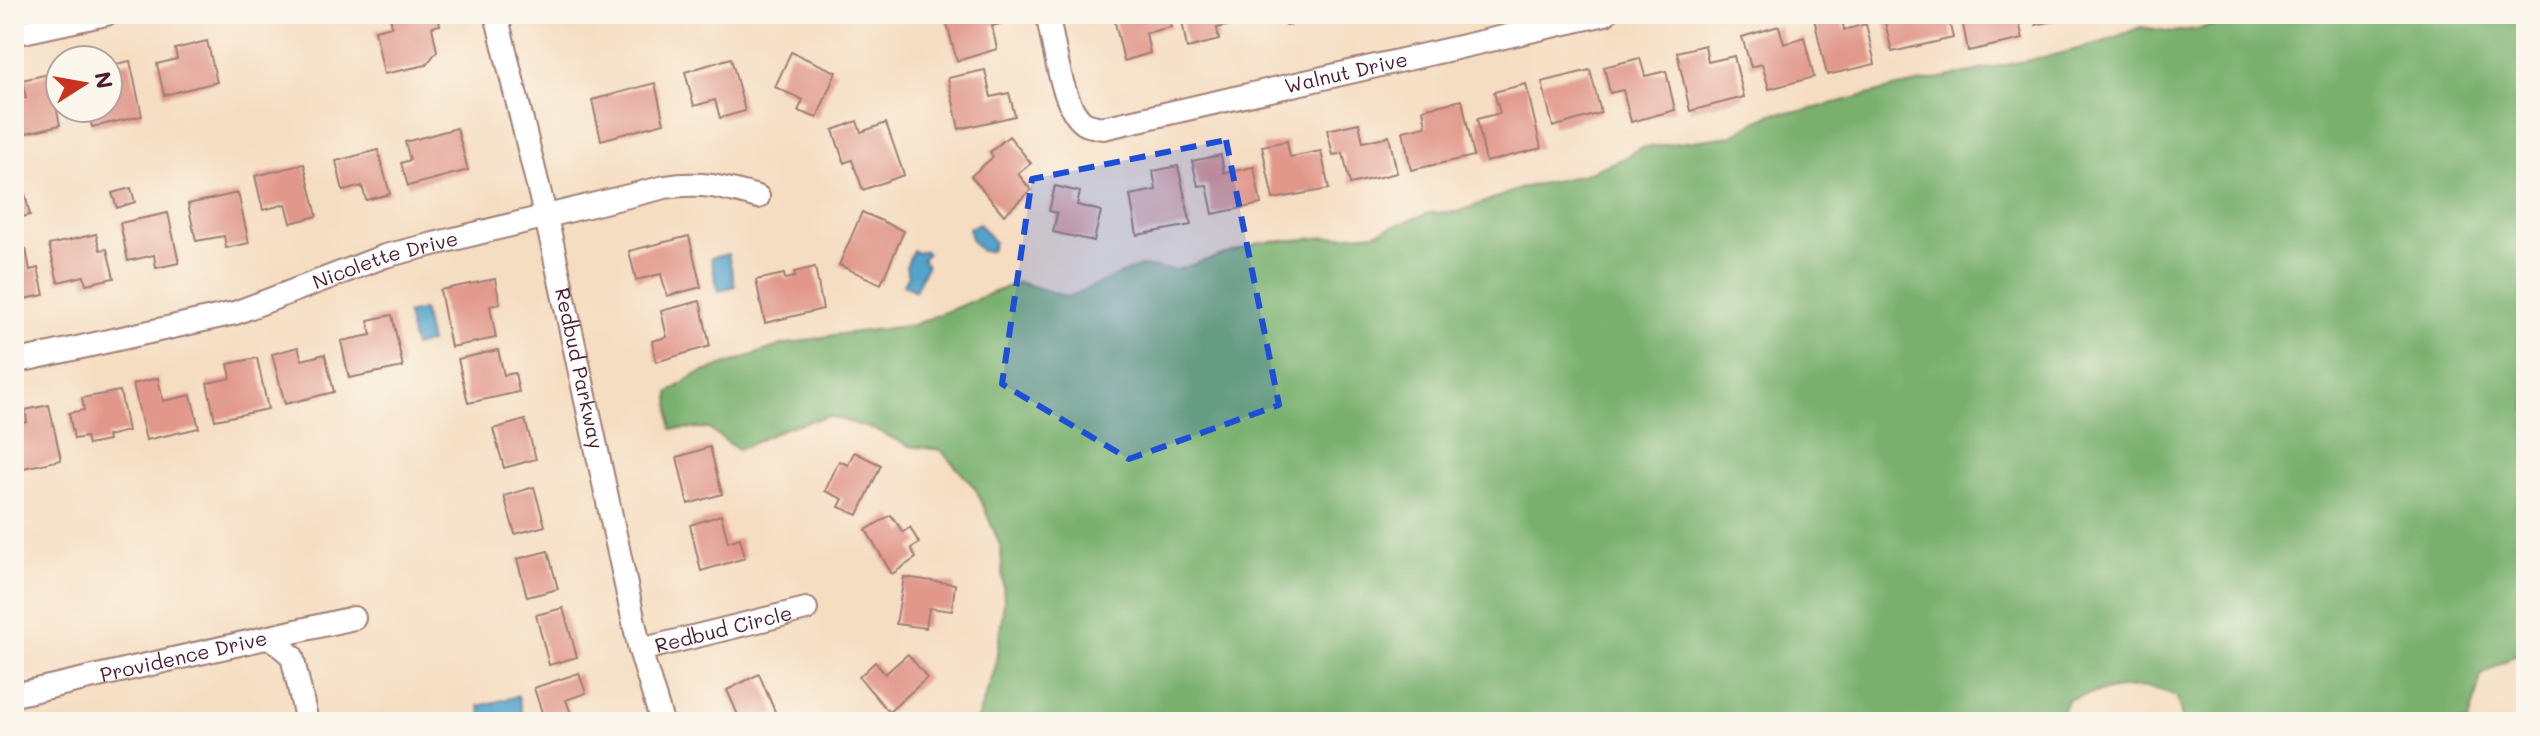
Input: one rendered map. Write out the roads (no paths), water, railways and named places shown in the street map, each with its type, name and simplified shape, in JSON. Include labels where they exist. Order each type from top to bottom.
[{"type":"street","points":[[14,34],[106,14]]},
{"type":"street","name":"Redbud Parkway","points":[[496,14],[546,217],[640,650],[662,722]]},
{"type":"street","name":"Walnut Drive","points":[[1047,14],[1066,94],[1073,110],[1085,124],[1103,128],[1605,14]]},
{"type":"street","name":"Nicolette Drive","points":[[14,362],[235,313],[385,256],[665,187],[693,182],[758,197]]},
{"type":"street","name":"Redbud Circle","points":[[640,650],[806,609]]},
{"type":"street","name":"Providence Drive","points":[[14,695],[354,618]]},
{"type":"street","points":[[270,637],[292,656],[307,722]]},
{"type":"water","points":[[979,224],[994,242],[991,251],[981,251],[971,240],[969,228]]},
{"type":"water","points":[[913,250],[927,254],[922,259],[927,265],[915,291],[903,284],[909,276],[906,267]]},
{"type":"water","points":[[728,254],[735,286],[718,291],[711,258]]},
{"type":"water","points":[[423,310],[430,342],[414,346],[407,314]]},
{"type":"water","points":[[518,696],[522,714],[484,722],[479,706]]}]
